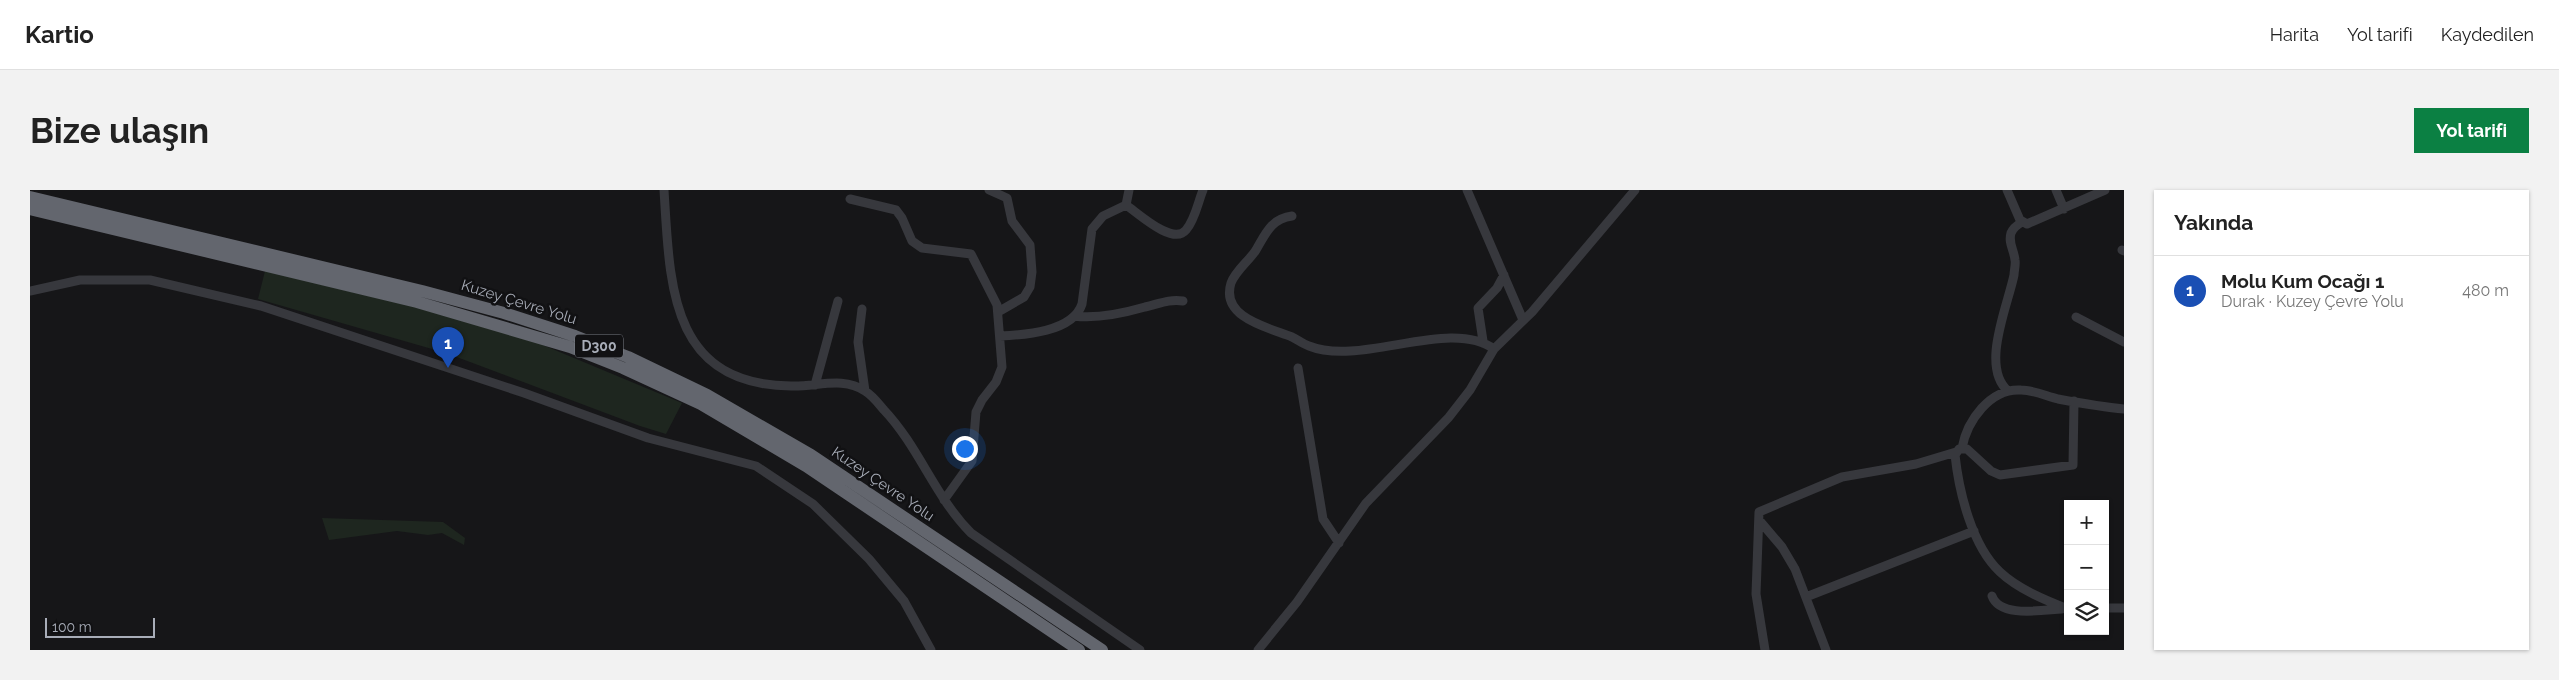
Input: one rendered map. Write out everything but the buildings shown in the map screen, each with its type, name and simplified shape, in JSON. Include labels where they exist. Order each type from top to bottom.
[{"type":"highway","name":"Kuzey Çevre Yolu","points":[[30,197],[440,296],[575,336],[628,357],[707,394],[811,455],[1102,650]]},
{"type":"highway","name":"Kuzey Çevre Yolu","points":[[30,209],[417,302],[570,347],[623,368],[700,404],[806,466],[1079,650]]},
{"type":"street","points":[[664,190],[678,307],[684,328],[694,343],[715,364],[739,378],[777,386],[840,382],[865,391],[876,400],[910,441],[944,500],[957,518],[979,540],[1140,650]]},
{"type":"street","points":[[989,190],[1007,198],[1012,221],[1028,240],[1033,261],[1032,280],[1027,294],[1022,300],[998,312]]},
{"type":"street","points":[[1126,205],[1129,190]]},
{"type":"street","points":[[1126,205],[1170,235],[1179,235],[1188,229],[1203,190]]},
{"type":"street","points":[[1467,190],[1523,320]]},
{"type":"street","points":[[1258,650],[1297,602],[1338,542],[1379,488],[1458,406],[1494,349],[1523,320],[1634,190]]},
{"type":"street","points":[[2007,190],[2022,222]]},
{"type":"street","points":[[2056,190],[2064,208]]},
{"type":"street","points":[[2008,391],[2001,383],[1998,375],[1997,339],[2014,275],[2015,259],[2010,237],[2014,229],[2022,222],[2032,223],[2105,190]]},
{"type":"street","points":[[850,199],[896,210],[902,218],[912,241],[922,248],[971,254],[997,306],[1002,367],[996,382],[982,400],[976,412],[972,461],[944,500]]},
{"type":"street","points":[[1000,336],[1045,330],[1064,323],[1074,316],[1082,304],[1092,229],[1103,216],[1126,205]]},
{"type":"street","points":[[1292,216],[1277,221],[1268,227],[1252,255],[1233,279],[1231,298],[1237,311],[1244,317],[1310,346],[1335,352],[1449,338],[1483,341],[1494,349]]},
{"type":"street","points":[[1483,341],[1478,308],[1497,288],[1504,275]]},
{"type":"street","points":[[30,291],[80,280],[150,280],[261,306],[524,393],[648,438],[756,466],[813,504],[869,559],[904,600],[931,650]]},
{"type":"street","points":[[1074,316],[1091,317],[1147,307],[1169,300],[1184,301]]},
{"type":"street","points":[[815,385],[838,301]]},
{"type":"street","points":[[862,309],[858,342],[865,391]]},
{"type":"street","points":[[2076,317],[2124,342]]},
{"type":"street","points":[[1298,368],[1324,519],[1338,542]]},
{"type":"street","points":[[2064,607],[2034,594],[2001,573],[1990,560],[1974,531],[1965,506],[1959,450],[1977,414],[1992,399],[2008,391],[2027,390],[2074,401],[2124,409]]},
{"type":"street","points":[[1765,650],[1756,594],[1759,512],[1842,477],[1916,464],[1959,450],[1967,449],[1991,471],[2000,475],[2074,465],[2074,401]]},
{"type":"street","points":[[1758,520],[1788,556],[1826,650]]},
{"type":"street","points":[[1806,597],[1974,531]]},
{"type":"street","points":[[1992,596],[1996,603],[2006,610],[2064,609]]},
{"type":"street","points":[[2109,608],[2124,608]]},
{"type":"shaded area","points":[[265,271],[419,308],[538,343],[682,403],[666,434],[640,426],[446,353],[258,299]]},
{"type":"shaded area","points":[[322,518],[443,522],[465,538],[464,545],[442,533],[428,535],[397,531],[329,540]]},
{"type":"place","name":"Molu Kum Ocağı 1","points":[[448,368]]}]
